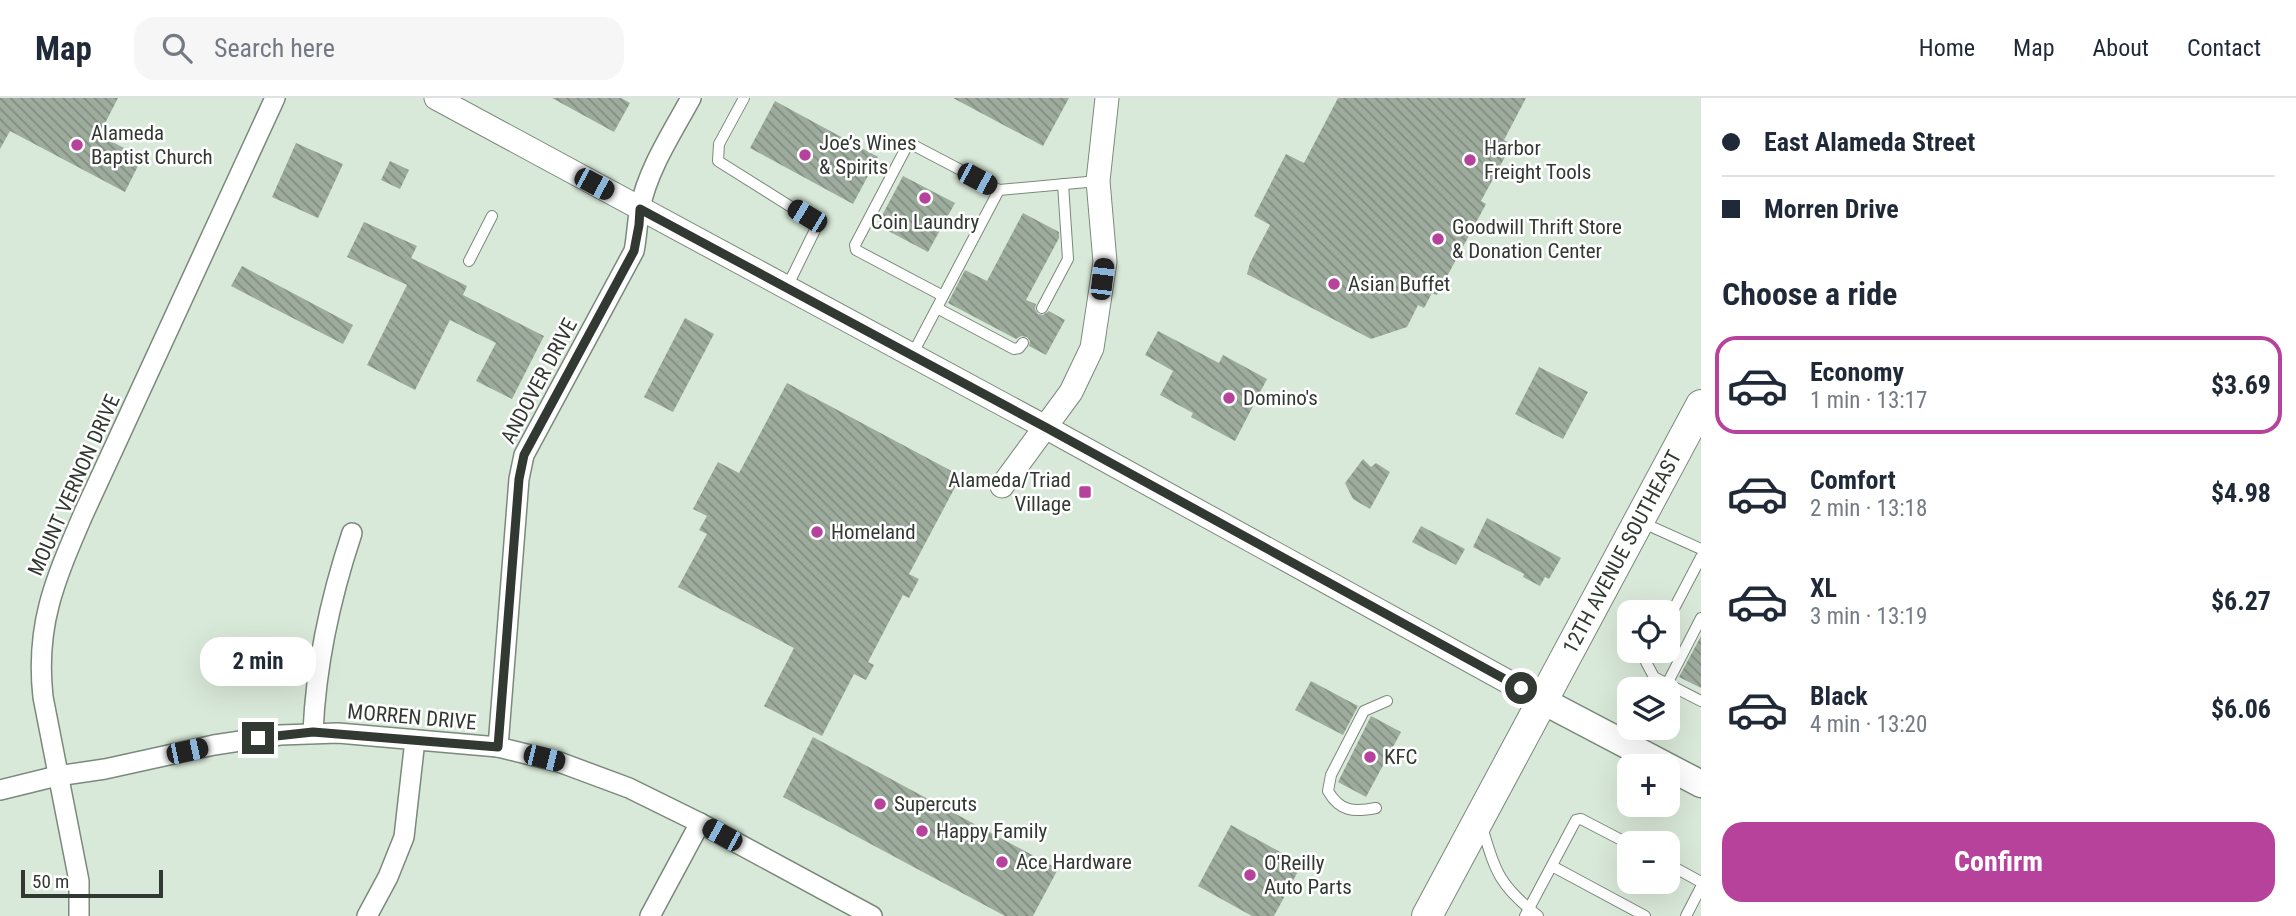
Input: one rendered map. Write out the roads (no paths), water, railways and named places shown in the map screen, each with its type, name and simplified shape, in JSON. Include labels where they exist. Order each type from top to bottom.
[{"type":"main road","name":"12TH AVENUE SOUTHEAST","points":[[1427,916],[1701,405]]},
{"type":"main road","points":[[1543,701],[1701,784]]},
{"type":"street","name":"MOUNT VERNON DRIVE","points":[[79,916],[79,881],[57,776],[40,668],[44,619],[50,596],[83,515],[275,98]]},
{"type":"street","points":[[436,98],[1047,428],[1543,701]]},
{"type":"street","points":[[1002,486],[1071,392],[1092,348],[1105,262],[1098,181],[1107,98]]},
{"type":"street","name":"ANDOVER DRIVE","points":[[498,747],[519,479],[524,455],[634,251],[640,209],[653,168],[685,100]]},
{"type":"street","points":[[313,732],[318,662],[326,621],[352,533]]},
{"type":"street","name":"MORREN DRIVE","points":[[0,790],[214,745],[313,732],[498,747],[559,762],[629,788],[701,823],[872,916]]},
{"type":"street","points":[[367,916],[388,877],[404,837],[415,740]]},
{"type":"street","points":[[650,916],[701,823]]},
{"type":"lane","points":[[744,98],[719,144],[718,161],[815,222],[815,230],[786,288]]},
{"type":"lane","points":[[943,296],[856,250],[855,245],[907,146],[913,145],[999,190],[1098,181]]},
{"type":"lane","points":[[1042,308],[1068,259],[1063,184]]},
{"type":"lane","points":[[912,356],[999,190]]},
{"type":"lane","points":[[469,261],[492,216]]},
{"type":"lane","points":[[937,308],[1014,349],[1021,346]]},
{"type":"lane","points":[[1639,521],[1701,549]]},
{"type":"lane","points":[[1678,600],[1701,557]]},
{"type":"lane","points":[[1671,677],[1701,618]]},
{"type":"lane","points":[[1680,690],[1701,701]]},
{"type":"lane","points":[[1376,808],[1356,811],[1335,803],[1328,791],[1331,775],[1364,711],[1387,701]]},
{"type":"lane","points":[[1479,819],[1499,878],[1527,912],[1538,916]]},
{"type":"lane","points":[[1527,912],[1576,820],[1581,819],[1617,838]]},
{"type":"lane","points":[[1552,866],[1645,916]]},
{"type":"lane","points":[[1680,871],[1701,882]]},
{"type":"lane","points":[[1686,916],[1701,887]]},
{"type":"place","name":"Alameda Baptist Church","points":[[77,145]]},
{"type":"place","name":"Joe’s Wines & Spirits","points":[[805,155]]},
{"type":"place","name":"Harbor Freight Tools","points":[[1470,160]]},
{"type":"place","name":"Coin Laundry","points":[[925,198]]},
{"type":"place","name":"Goodwill Thrift Store & Donation Center","points":[[1438,239]]},
{"type":"place","name":"Asian Buffet","points":[[1334,284]]},
{"type":"place","name":"Domino's","points":[[1229,398]]},
{"type":"place","name":"Alameda/Triad Village","points":[[1085,492]]},
{"type":"place","name":"Homeland","points":[[817,532]]},
{"type":"place","name":"KFC","points":[[1370,757]]},
{"type":"place","name":"Supercuts","points":[[880,804]]},
{"type":"place","name":"Happy Family","points":[[922,831]]},
{"type":"place","name":"Ace Hardware","points":[[1002,862]]},
{"type":"place","name":"O'Reilly Auto Parts","points":[[1250,875]]}]
